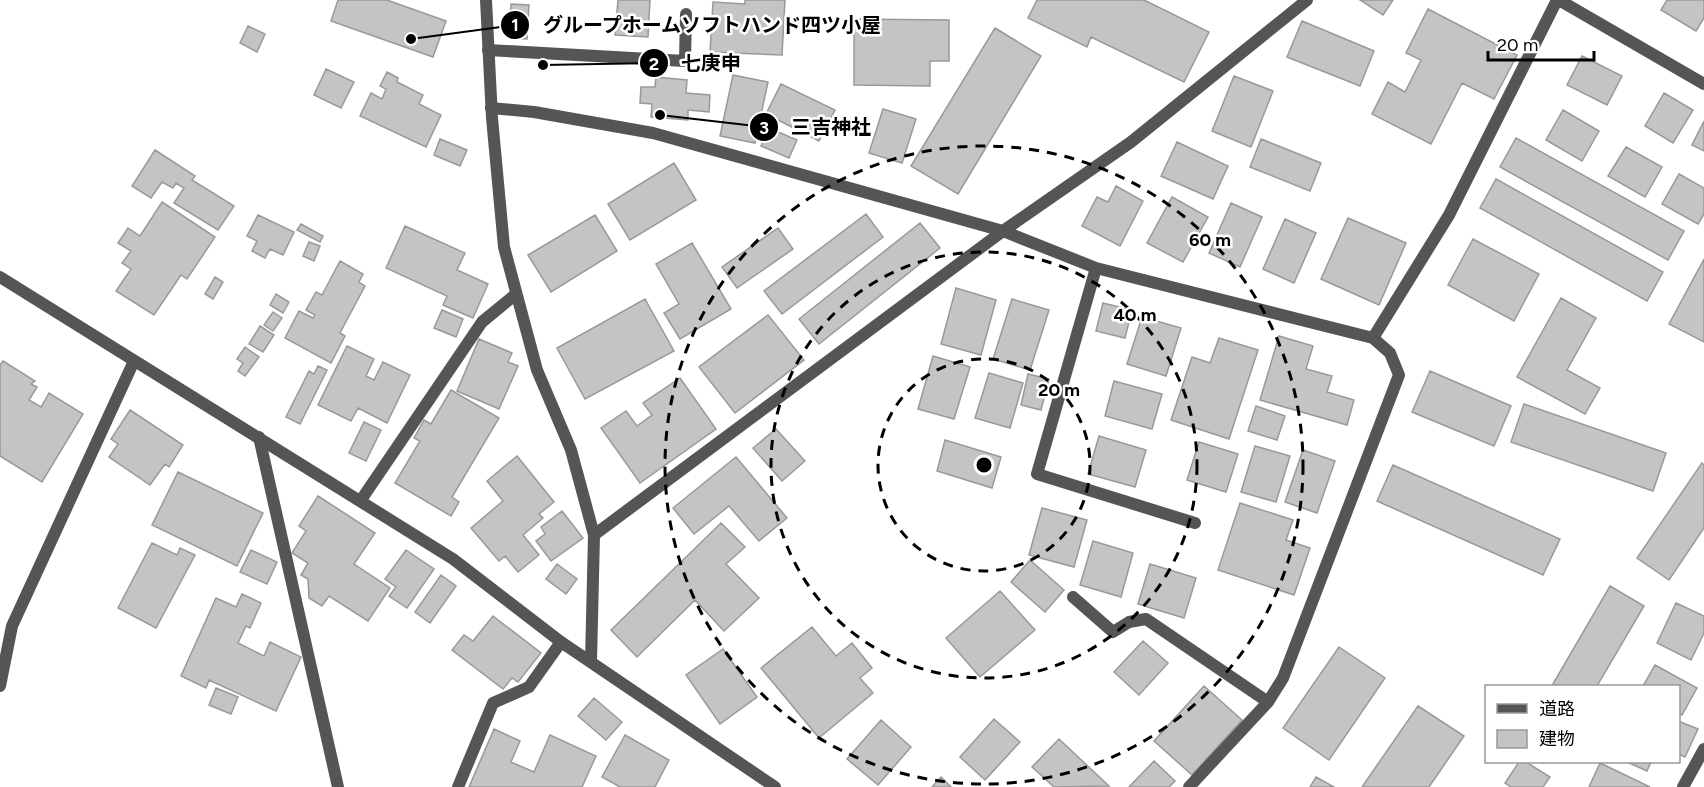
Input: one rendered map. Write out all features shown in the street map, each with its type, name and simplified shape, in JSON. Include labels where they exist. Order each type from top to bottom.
[{"type":"street","points":[[486,0],[491,108],[504,247],[537,370],[571,450],[594,535],[591,661]]},
{"type":"street","points":[[594,535],[1003,231],[1131,142],[1307,0]]},
{"type":"street","points":[[1373,338],[1449,215],[1558,0],[1704,84]]},
{"type":"street","points":[[488,50],[685,61],[686,14]]},
{"type":"street","points":[[491,108],[534,112],[653,133],[1003,231],[1096,268],[1373,338],[1390,353],[1399,375],[1282,678],[1268,702],[1189,787]]},
{"type":"street","points":[[1096,268],[1037,474],[1195,523]]},
{"type":"street","points":[[0,277],[259,436],[453,559],[561,642],[775,787]]},
{"type":"street","points":[[360,500],[482,322],[516,294]]},
{"type":"street","points":[[0,686],[12,626],[134,361]]},
{"type":"street","points":[[259,436],[338,787]]},
{"type":"street","points":[[1073,597],[1113,633],[1129,622],[1146,619],[1268,702]]},
{"type":"street","points":[[458,787],[494,703],[529,687],[561,642]]},
{"type":"street","points":[[1683,787],[1704,749]]},
{"type":"building","points":[[338,0],[387,0],[446,21],[433,57],[331,21]]},
{"type":"building","points":[[618,0],[650,0],[648,37],[615,35]]},
{"type":"building","points":[[745,0],[785,0],[782,55],[710,52],[713,2],[745,4]]},
{"type":"building","points":[[1037,0],[1144,0],[1209,32],[1184,82],[1091,37],[1087,47],[1028,18]]},
{"type":"building","points":[[1360,0],[1393,0],[1383,15]]},
{"type":"building","points":[[1667,0],[1704,0],[1704,18],[1696,31],[1661,10]]},
{"type":"building","points":[[511,4],[529,5],[527,39],[509,38]]},
{"type":"building","points":[[1428,9],[1517,55],[1494,99],[1462,83],[1431,144],[1372,114],[1388,82],[1405,92],[1421,60],[1406,53]]},
{"type":"building","points":[[854,19],[949,20],[949,61],[930,61],[930,86],[854,85]]},
{"type":"building","points":[[1302,21],[1374,51],[1360,86],[1287,57]]},
{"type":"building","points":[[248,26],[265,34],[257,52],[240,43]]},
{"type":"building","points":[[995,28],[1041,56],[958,194],[911,166]]},
{"type":"building","points":[[1582,56],[1622,76],[1607,105],[1567,85]]},
{"type":"building","points":[[326,69],[354,82],[341,108],[314,95]]},
{"type":"building","points":[[387,72],[398,78],[397,82],[423,95],[419,104],[441,115],[426,147],[360,116],[371,93],[382,99],[386,89],[380,86]]},
{"type":"building","points":[[733,75],[768,82],[755,143],[720,136]]},
{"type":"building","points":[[1234,76],[1273,91],[1251,147],[1212,131]]},
{"type":"building","points":[[656,77],[687,80],[686,93],[710,95],[709,112],[688,110],[688,120],[651,117],[652,104],[640,103],[641,87],[655,87]]},
{"type":"building","points":[[781,84],[835,110],[819,141],[766,114]]},
{"type":"building","points":[[1664,93],[1693,110],[1673,143],[1645,126]]},
{"type":"building","points":[[883,109],[916,119],[902,163],[869,153]]},
{"type":"building","points":[[1563,110],[1599,131],[1582,161],[1546,140]]},
{"type":"building","points":[[1704,121],[1704,151],[1692,145]]},
{"type":"building","points":[[769,128],[797,140],[789,158],[761,146]]},
{"type":"building","points":[[1516,138],[1684,231],[1668,260],[1500,167]]},
{"type":"building","points":[[440,139],[467,150],[460,166],[434,155]]},
{"type":"building","points":[[1261,139],[1321,163],[1310,191],[1250,167]]},
{"type":"building","points":[[1177,142],[1228,166],[1213,199],[1161,176]]},
{"type":"building","points":[[1626,147],[1662,167],[1645,197],[1608,176]]},
{"type":"building","points":[[155,150],[195,176],[192,180],[234,206],[218,230],[174,203],[184,188],[176,183],[173,188],[162,182],[151,198],[132,186]]},
{"type":"building","points":[[674,163],[696,200],[630,240],[608,204]]},
{"type":"building","points":[[1679,174],[1704,188],[1704,214],[1698,224],[1662,204]]},
{"type":"building","points":[[1496,179],[1663,272],[1647,301],[1480,208]]},
{"type":"building","points":[[1116,186],[1143,201],[1120,246],[1082,226],[1097,197],[1108,202]]},
{"type":"building","points":[[1172,197],[1208,217],[1183,262],[1147,243]]},
{"type":"building","points":[[162,202],[215,237],[187,279],[181,275],[154,315],[116,291],[131,269],[122,263],[131,251],[118,243],[128,228],[140,236]]},
{"type":"building","points":[[1231,203],[1262,217],[1240,267],[1209,253]]},
{"type":"building","points":[[866,214],[883,237],[782,314],[764,291]]},
{"type":"building","points":[[258,215],[294,232],[283,255],[270,249],[265,258],[252,251],[257,241],[247,236]]},
{"type":"building","points":[[595,215],[617,251],[551,292],[528,255]]},
{"type":"building","points":[[1348,218],[1406,243],[1379,305],[1321,279]]},
{"type":"building","points":[[1285,219],[1316,233],[1294,283],[1263,269]]},
{"type":"building","points":[[920,223],[940,248],[819,344],[799,319]]},
{"type":"building","points":[[301,224],[323,236],[320,242],[297,230]]},
{"type":"building","points":[[405,226],[465,253],[457,270],[488,284],[473,318],[443,305],[447,296],[386,268]]},
{"type":"building","points":[[778,228],[793,249],[737,288],[722,267]]},
{"type":"building","points":[[1473,239],[1539,274],[1514,321],[1448,285]]},
{"type":"building","points":[[309,242],[320,246],[314,261],[303,256]]},
{"type":"building","points":[[692,243],[731,309],[680,339],[664,313],[679,304],[656,264]]},
{"type":"building","points":[[1704,259],[1704,342],[1669,324]]},
{"type":"building","points":[[340,261],[363,274],[359,282],[365,286],[340,333],[345,336],[331,363],[285,338],[299,311],[313,318],[315,315],[306,310],[316,292],[322,295]]},
{"type":"building","points":[[215,277],[223,282],[213,299],[205,294]]},
{"type":"building","points":[[956,288],[996,300],[981,355],[941,344]]},
{"type":"building","points":[[276,294],[289,302],[283,313],[270,305]]},
{"type":"building","points":[[1561,298],[1596,318],[1567,370],[1600,388],[1585,414],[1517,377]]},
{"type":"building","points":[[645,299],[674,351],[585,399],[557,348]]},
{"type":"building","points":[[1012,299],[1049,310],[1030,370],[993,359]]},
{"type":"building","points":[[1103,303],[1132,310],[1125,338],[1096,331]]},
{"type":"building","points":[[442,310],[463,319],[456,337],[434,328]]},
{"type":"building","points":[[273,312],[282,318],[273,331],[264,325]]},
{"type":"building","points":[[768,315],[804,360],[735,413],[699,367]]},
{"type":"building","points":[[1142,317],[1181,328],[1166,376],[1127,364]]},
{"type":"building","points":[[260,326],[274,335],[263,352],[249,344]]},
{"type":"building","points":[[1279,336],[1313,346],[1306,369],[1332,376],[1327,392],[1354,400],[1347,425],[1260,400]]},
{"type":"building","points":[[1219,338],[1258,350],[1229,439],[1171,420],[1192,357],[1210,363]]},
{"type":"building","points":[[479,339],[512,353],[508,362],[518,366],[499,409],[457,391]]},
{"type":"building","points":[[347,346],[374,359],[366,376],[374,380],[383,362],[410,375],[387,423],[358,408],[351,421],[318,405]]},
{"type":"building","points":[[245,347],[259,357],[245,376],[238,371],[243,363],[237,359]]},
{"type":"building","points":[[933,356],[970,367],[954,419],[918,409]]},
{"type":"building","points":[[3,361],[35,381],[31,384],[37,387],[29,400],[41,407],[49,393],[83,414],[42,482],[0,456],[0,365]]},
{"type":"building","points":[[318,366],[327,370],[300,424],[286,417],[309,371],[314,374]]},
{"type":"building","points":[[1430,371],[1511,406],[1494,446],[1412,412]]},
{"type":"building","points":[[989,373],[1023,383],[1010,428],[975,418]]},
{"type":"building","points":[[1028,374],[1049,379],[1041,410],[1021,405]]},
{"type":"building","points":[[680,378],[716,429],[640,483],[601,428],[626,411],[637,426],[652,415],[643,403]]},
{"type":"building","points":[[1114,381],[1162,394],[1152,429],[1105,416]]},
{"type":"building","points":[[451,390],[499,418],[452,497],[459,502],[451,516],[395,483],[420,441],[414,438],[424,420],[431,424]]},
{"type":"building","points":[[1524,404],[1666,453],[1653,491],[1511,442]]},
{"type":"building","points":[[1256,406],[1285,416],[1277,440],[1248,431]]},
{"type":"building","points":[[130,410],[183,445],[169,467],[165,464],[150,485],[109,457],[118,444],[111,439]]},
{"type":"building","points":[[364,422],[381,430],[366,461],[349,453]]},
{"type":"building","points":[[776,429],[805,461],[782,481],[753,448]]},
{"type":"building","points":[[1099,436],[1146,450],[1135,487],[1088,474]]},
{"type":"building","points":[[945,440],[1001,457],[992,488],[937,471]]},
{"type":"building","points":[[1199,442],[1238,454],[1226,492],[1187,480]]},
{"type":"building","points":[[1255,446],[1290,456],[1276,502],[1241,492]]},
{"type":"building","points":[[1303,450],[1335,461],[1317,513],[1285,502]]},
{"type":"building","points":[[517,456],[554,502],[539,514],[543,518],[523,535],[539,555],[518,572],[505,556],[499,561],[471,528],[503,501],[487,481]]},
{"type":"building","points":[[736,457],[787,518],[759,541],[729,506],[694,534],[673,508]]},
{"type":"building","points":[[1702,463],[1704,465],[1704,528],[1669,580],[1637,558]]},
{"type":"building","points":[[1393,465],[1560,539],[1543,575],[1377,501]]},
{"type":"building","points":[[178,472],[263,513],[237,566],[152,525]]},
{"type":"building","points":[[318,496],[375,533],[354,564],[390,588],[368,621],[329,596],[322,606],[309,598],[308,579],[301,575],[308,563],[292,553],[306,531],[299,526]]},
{"type":"building","points":[[1240,503],[1293,520],[1286,540],[1310,548],[1294,595],[1218,570]]},
{"type":"building","points":[[1042,508],[1087,520],[1074,567],[1029,555]]},
{"type":"building","points":[[562,511],[583,538],[551,561],[536,541],[545,534],[541,527]]},
{"type":"building","points":[[721,523],[745,547],[726,564],[759,598],[724,631],[695,600],[637,657],[611,630]]},
{"type":"building","points":[[1093,541],[1133,553],[1121,597],[1080,585]]},
{"type":"building","points":[[152,543],[177,555],[180,548],[195,555],[156,628],[118,608]]},
{"type":"building","points":[[251,550],[277,562],[267,584],[240,572]]},
{"type":"building","points":[[406,550],[434,569],[407,608],[389,596],[396,587],[385,579]]},
{"type":"building","points":[[1030,560],[1064,590],[1045,612],[1011,582]]},
{"type":"building","points":[[557,564],[577,579],[566,594],[546,579]]},
{"type":"building","points":[[1150,564],[1196,578],[1184,618],[1138,604]]},
{"type":"building","points":[[441,575],[456,586],[430,623],[415,612]]},
{"type":"building","points":[[1610,586],[1644,606],[1598,685],[1553,684]]},
{"type":"building","points":[[1000,591],[1035,630],[980,677],[946,638]]},
{"type":"building","points":[[242,594],[261,603],[250,628],[246,626],[238,643],[264,656],[270,642],[301,657],[276,711],[209,680],[206,688],[181,676],[216,598],[236,607]]},
{"type":"building","points":[[1676,603],[1704,616],[1704,633],[1691,660],[1657,643]]},
{"type":"building","points":[[493,616],[541,653],[518,682],[512,678],[503,689],[452,650],[464,635],[473,641]]},
{"type":"building","points":[[812,627],[836,656],[852,643],[872,668],[860,678],[873,693],[819,738],[761,668]]},
{"type":"building","points":[[1143,641],[1168,663],[1139,695],[1114,672]]},
{"type":"building","points":[[1339,647],[1385,678],[1329,760],[1283,728]]},
{"type":"building","points":[[723,649],[757,697],[720,724],[686,675]]},
{"type":"building","points":[[1655,665],[1697,688],[1682,715],[1680,714],[1680,685],[1644,685]]},
{"type":"building","points":[[1204,686],[1242,720],[1192,775],[1154,741]]},
{"type":"building","points":[[216,688],[238,697],[231,714],[209,705]]},
{"type":"building","points":[[594,698],[622,722],[606,740],[578,716]]},
{"type":"building","points":[[1418,706],[1464,736],[1429,787],[1362,787]]},
{"type":"building","points":[[994,719],[1020,742],[985,780],[960,757]]},
{"type":"building","points":[[881,720],[911,747],[878,785],[847,759]]},
{"type":"building","points":[[1680,722],[1698,729],[1685,757],[1680,755]]},
{"type":"building","points":[[494,729],[520,741],[511,762],[534,772],[550,735],[596,756],[582,787],[469,787]]},
{"type":"building","points":[[625,735],[669,760],[655,787],[620,787],[602,777]]},
{"type":"building","points":[[1059,739],[1109,786],[1054,787],[1032,767]]},
{"type":"building","points":[[1154,761],[1175,781],[1169,787],[1129,787]]},
{"type":"building","points":[[1518,763],[1528,763],[1550,777],[1543,787],[1511,787],[1505,783]]},
{"type":"building","points":[[1600,763],[1650,787],[1589,787]]},
{"type":"building","points":[[1629,763],[1651,763],[1647,771]]},
{"type":"building","points":[[941,777],[951,787],[932,787]]},
{"type":"building","points":[[1316,777],[1334,787],[1310,787]]},
{"type":"place","name":"グループホームソフトハンド四ツ小屋","points":[[411,39]]},
{"type":"place","name":"七庚申","points":[[543,65]]},
{"type":"place","name":"三吉神社","points":[[660,115]]}]
